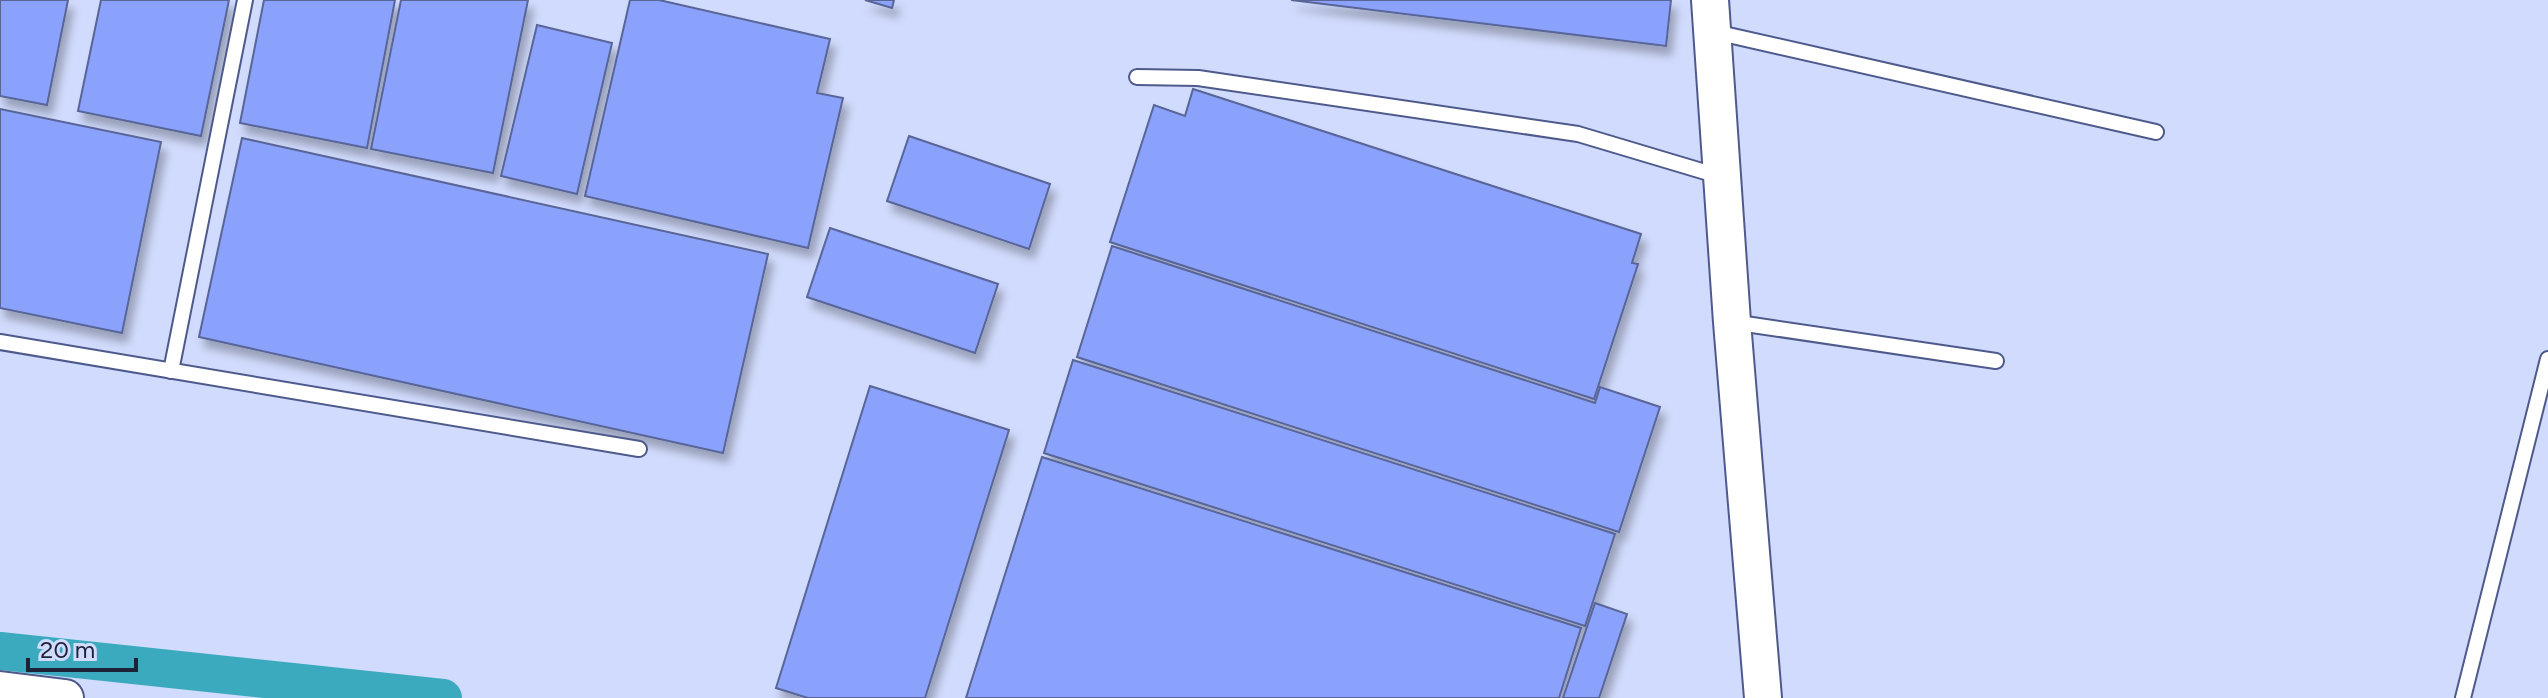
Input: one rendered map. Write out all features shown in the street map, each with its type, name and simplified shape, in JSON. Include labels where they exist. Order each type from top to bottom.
[{"type":"street","points":[[1710,16],[1763,698]]},
{"type":"street","points":[[0,690],[65,698]]},
{"type":"lane","points":[[171,371],[245,0]]},
{"type":"lane","points":[[1710,16],[2156,132]]},
{"type":"lane","points":[[1137,77],[1198,78],[1578,134],[1723,177]]},
{"type":"lane","points":[[1732,322],[1996,361]]},
{"type":"lane","points":[[0,342],[639,449]]},
{"type":"lane","points":[[2463,698],[2548,359]]},
{"type":"building","points":[[0,0],[68,0],[47,105],[0,96]]},
{"type":"building","points":[[101,0],[229,0],[201,136],[78,111]]},
{"type":"building","points":[[264,0],[395,0],[367,148],[240,123]]},
{"type":"building","points":[[401,0],[528,0],[493,173],[371,149]]},
{"type":"building","points":[[630,0],[659,0],[830,39],[817,93],[843,98],[808,248],[585,196]]},
{"type":"building","points":[[865,0],[894,0],[892,8]]},
{"type":"building","points":[[1291,0],[1671,0],[1666,46]]},
{"type":"building","points":[[537,25],[612,43],[577,194],[501,176]]},
{"type":"building","points":[[1193,89],[1641,234],[1632,263],[1638,264],[1594,399],[1110,242],[1154,105],[1185,116]]},
{"type":"building","points":[[0,109],[161,142],[122,333],[0,308]]},
{"type":"building","points":[[909,136],[1050,184],[1029,249],[887,201]]},
{"type":"building","points":[[242,138],[768,254],[723,453],[199,337]]},
{"type":"building","points":[[830,228],[998,284],[975,353],[807,297]]},
{"type":"building","points":[[1112,246],[1595,403],[1600,387],[1660,407],[1619,532],[1077,357]]},
{"type":"building","points":[[1073,360],[1615,534],[1585,626],[1044,453]]},
{"type":"building","points":[[870,386],[1009,430],[925,698],[808,698],[776,688]]},
{"type":"building","points":[[1042,457],[1581,628],[1559,698],[966,698]]},
{"type":"building","points":[[1595,603],[1627,614],[1599,698],[1563,698]]},
{"type":"waterway","points":[[0,651],[443,698]]}]
